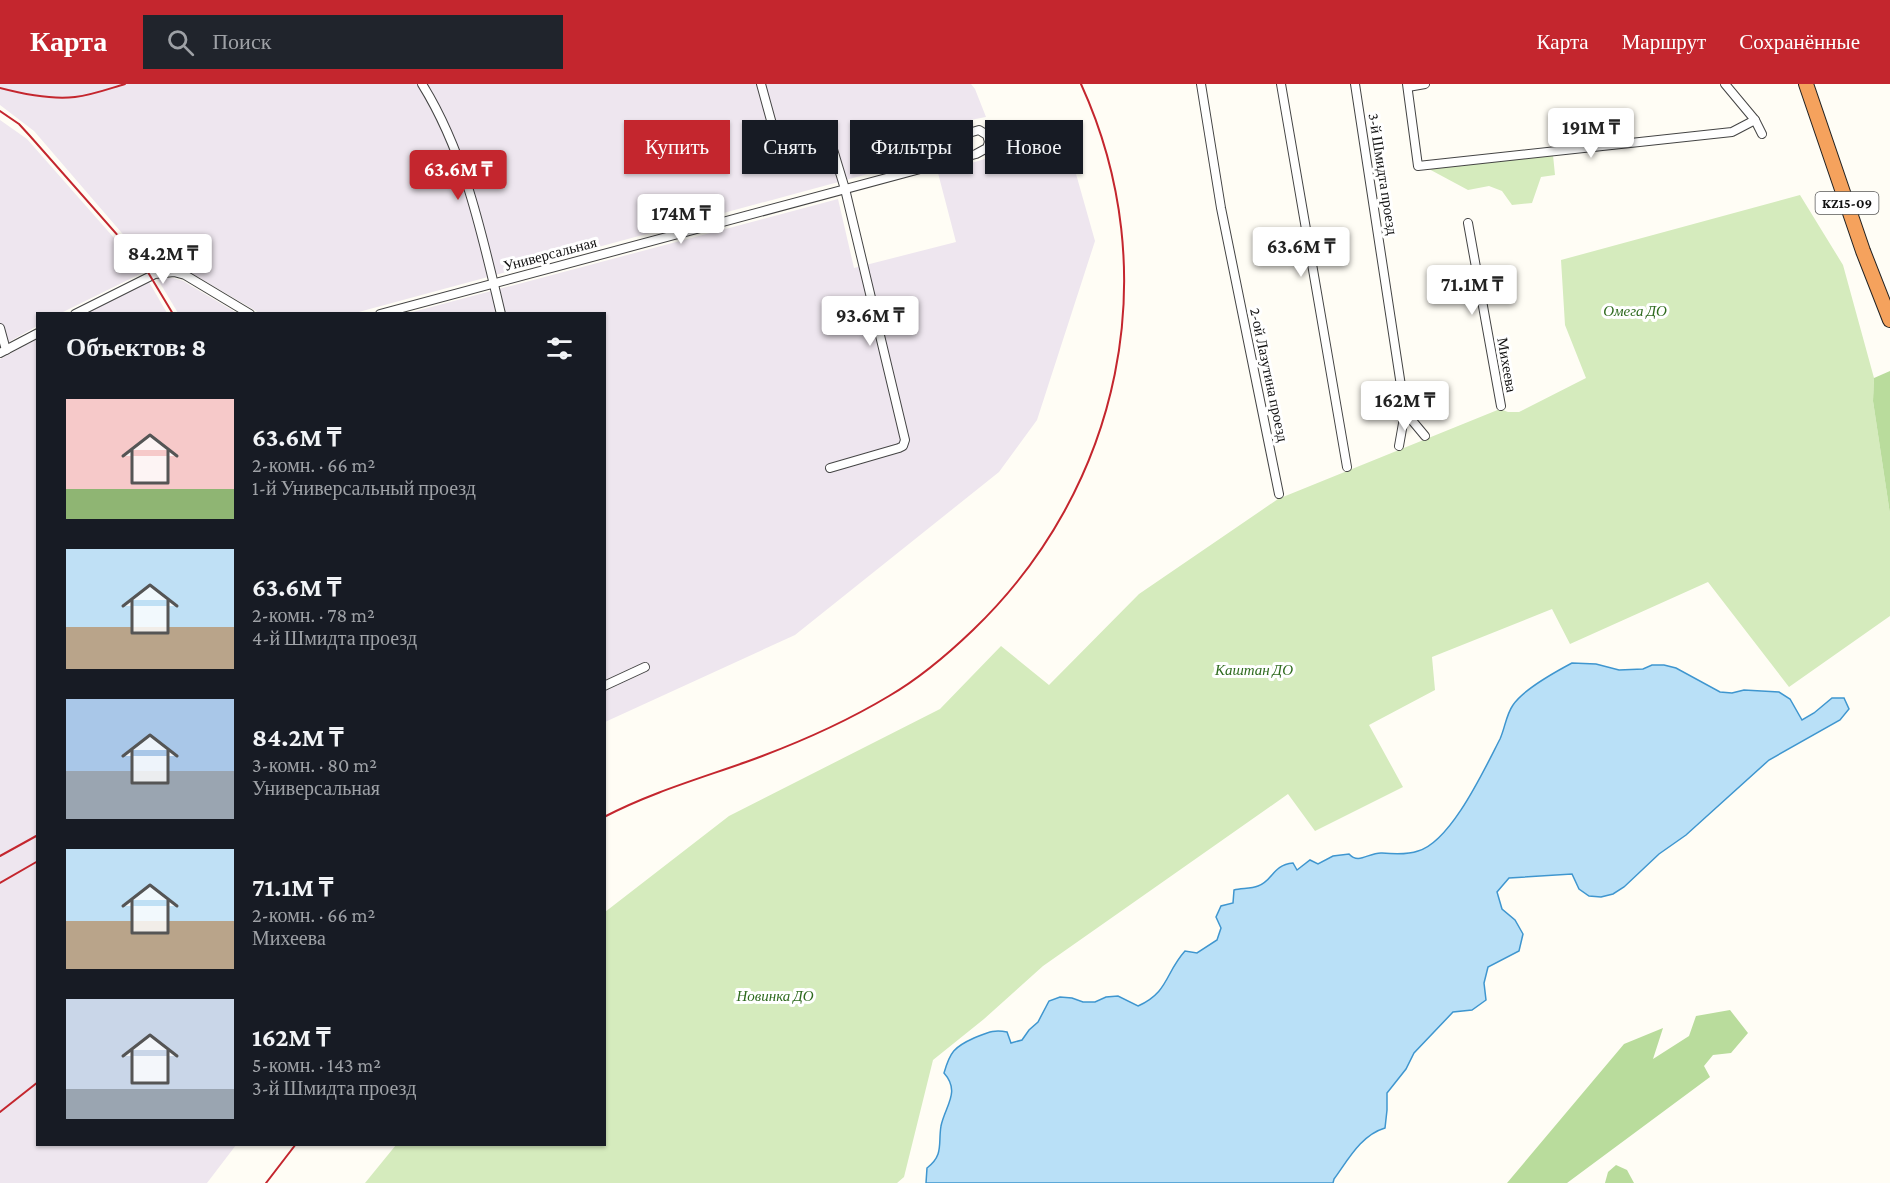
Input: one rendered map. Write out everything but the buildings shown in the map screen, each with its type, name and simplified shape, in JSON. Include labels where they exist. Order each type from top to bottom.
[{"type":"highway","name":"KZ15-09","points":[[1806,84],[1863,251],[1890,320]]},
{"type":"street","points":[[422,84],[433,102],[463,170],[501,312]]},
{"type":"street","points":[[761,84],[777,142],[782,145],[817,136],[826,137],[831,143],[845,189],[904,444],[899,448],[830,468]]},
{"type":"street","name":"2-ой Лазутина проезд","points":[[1201,84],[1221,208],[1279,495]]},
{"type":"street","points":[[1281,84],[1347,467]]},
{"type":"street","name":"3-й Шмидта проезд","points":[[1355,84],[1405,412],[1399,446]]},
{"type":"street","points":[[1425,84],[1407,85],[1418,166],[1732,132],[1755,120]]},
{"type":"street","points":[[1725,84],[1755,120],[1762,134]]},
{"type":"street","name":"Универсальная","points":[[979,130],[987,135],[989,142],[985,150],[935,165],[947,153],[958,135],[979,130]]},
{"type":"street","name":"Универсальная","points":[[387,312],[901,174]]},
{"type":"street","name":"Михеева","points":[[1468,223],[1501,405]]},
{"type":"street","points":[[79,312],[155,274],[164,272],[185,275],[247,312]]},
{"type":"street","points":[[0,328],[3,352],[36,334]]},
{"type":"street","points":[[1405,412],[1425,436]]},
{"type":"street","points":[[606,685],[645,667]]},
{"type":"shaded area","points":[[0,84],[971,84],[986,117],[970,120],[850,120],[850,174],[868,174],[359,312],[258,312],[186,270],[174,266],[152,268],[34,131],[0,105]]},
{"type":"shaded area","points":[[0,120],[27,139],[144,272],[63,312],[36,312],[36,327],[0,347]]},
{"type":"shaded area","points":[[985,159],[985,174],[1076,174],[1095,241],[1037,420],[999,472],[795,635],[606,722],[606,312],[413,312],[838,199],[854,268],[956,242],[938,174],[973,174],[973,163]]},
{"type":"shaded area","points":[[157,278],[173,278],[183,281],[235,312],[177,312]]},
{"type":"shaded area","points":[[149,282],[166,312],[88,312]]},
{"type":"shaded area","points":[[36,340],[36,1146],[235,1146],[207,1183],[0,1183],[0,359]]},
{"type":"green space","points":[[1553,155],[1555,175],[1541,177],[1532,203],[1512,205],[1502,191],[1489,186],[1468,190],[1427,168]]},
{"type":"green space","points":[[1800,195],[1843,265],[1874,378],[1873,401],[1890,514],[1890,616],[1789,687],[1708,582],[1570,644],[1552,609],[1432,657],[1435,690],[1369,725],[1403,787],[1315,831],[1288,794],[1043,966],[984,1019],[933,1060],[904,1177],[897,1183],[365,1183],[395,1146],[606,1146],[606,911],[729,816],[940,709],[1001,646],[1049,685],[1139,594],[1278,499],[1500,409],[1519,412],[1586,378],[1565,325],[1561,260]]},
{"type":"green space","points":[[1890,371],[1890,514],[1873,401],[1874,378]]},
{"type":"green space","points":[[1730,1010],[1748,1033],[1731,1053],[1713,1055],[1704,1066],[1710,1077],[1567,1183],[1507,1183],[1624,1044],[1663,1028],[1653,1059],[1689,1036],[1696,1016]]},
{"type":"green space","points":[[1616,1165],[1627,1170],[1634,1183],[1605,1183],[1608,1172]]},
{"type":"water","points":[[1572,663],[1596,664],[1619,670],[1664,665],[1676,668],[1720,692],[1732,693],[1744,690],[1779,692],[1790,699],[1802,720],[1832,698],[1844,698],[1849,709],[1840,720],[1769,760],[1686,835],[1659,854],[1624,887],[1613,894],[1601,897],[1589,896],[1579,889],[1572,874],[1509,878],[1497,892],[1502,909],[1515,920],[1523,934],[1519,951],[1488,967],[1484,983],[1486,1000],[1472,1010],[1453,1012],[1414,1053],[1406,1069],[1387,1093],[1385,1128],[1376,1131],[1362,1142],[1344,1164],[1333,1183],[926,1183],[927,1168],[938,1154],[941,1126],[952,1093],[949,1080],[944,1073],[948,1060],[957,1047],[994,1031],[1007,1032],[1011,1043],[1022,1040],[1038,1022],[1049,1001],[1060,997],[1095,1002],[1106,997],[1118,996],[1138,1006],[1148,1001],[1156,995],[1185,951],[1197,953],[1217,940],[1221,928],[1216,917],[1221,906],[1233,903],[1234,890],[1263,884],[1286,864],[1293,863],[1297,870],[1310,860],[1318,864],[1333,856],[1349,854],[1360,858],[1377,853],[1409,853],[1430,845],[1443,834],[1466,802],[1500,739],[1513,705],[1532,687]]},
{"type":"railway","points":[[0,88],[37,96],[66,98],[88,95],[125,84]]},
{"type":"railway","points":[[606,816],[656,794],[801,740],[872,706],[912,682],[933,666],[973,630],[1024,573],[1064,511],[1095,444],[1115,374],[1124,302],[1121,229],[1107,156],[1081,84]]},
{"type":"railway","points":[[0,111],[19,124],[143,264],[172,312]]},
{"type":"railway","points":[[0,856],[36,836]]},
{"type":"railway","points":[[0,883],[36,862]]},
{"type":"railway","points":[[0,1112],[36,1084]]},
{"type":"railway","points":[[266,1183],[294,1146]]},
{"type":"park label","name":"Омега ДО","points":[[1635,311]]},
{"type":"park label","name":"Каштан ДО","points":[[1254,670]]},
{"type":"park label","name":"Новинка ДО","points":[[775,996]]}]
